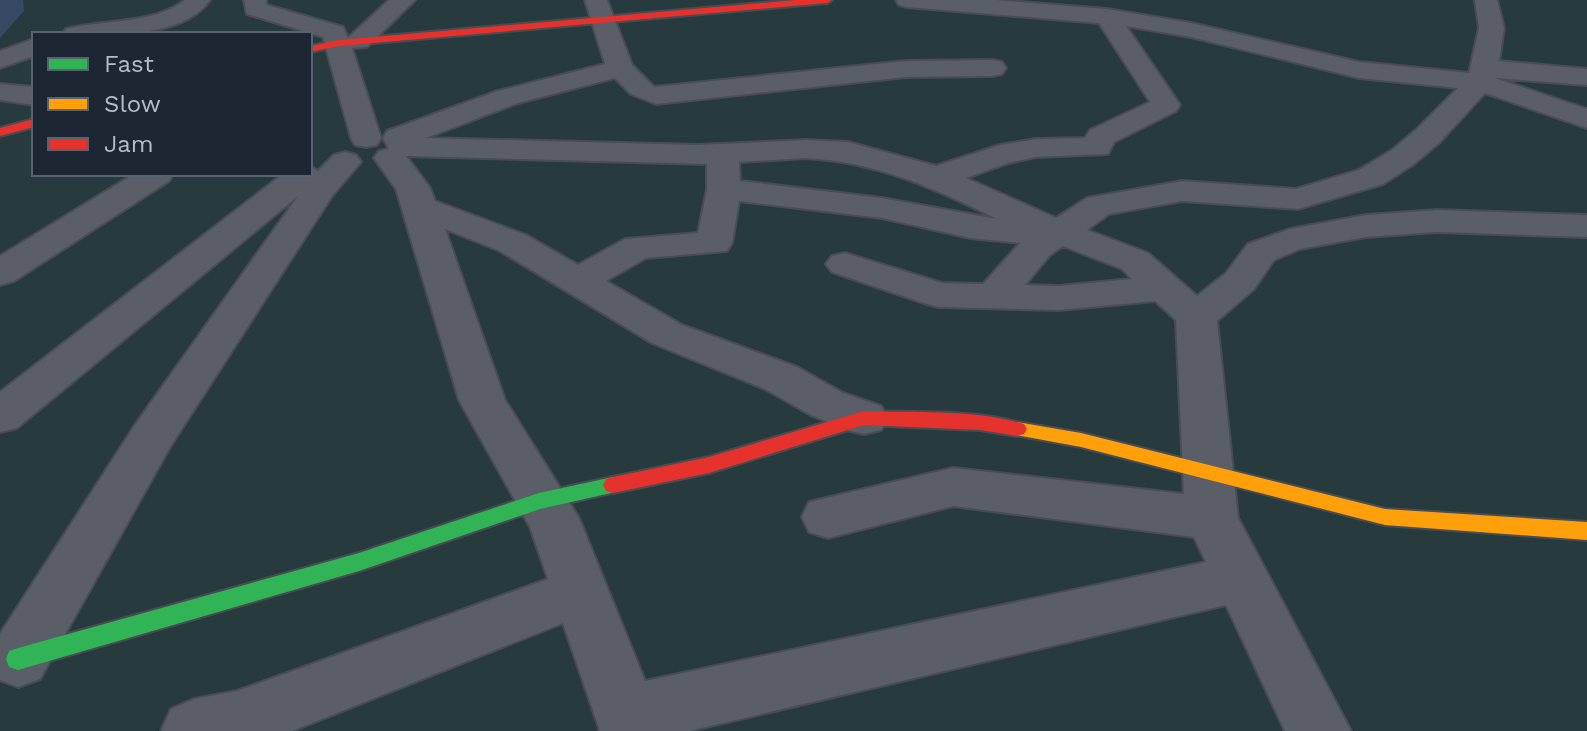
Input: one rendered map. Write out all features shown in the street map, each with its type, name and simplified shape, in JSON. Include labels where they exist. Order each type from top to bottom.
[{"type":"street","points":[[82,32],[100,27],[168,20],[183,15],[199,0]]},
{"type":"street","points":[[255,0],[255,9],[334,32],[349,42]]},
{"type":"street","points":[[349,42],[404,0]]},
{"type":"street","points":[[312,49],[599,10],[827,0]]},
{"type":"street","points":[[907,0],[1072,6],[1107,16],[1191,30],[1359,70],[1587,77]]},
{"type":"street","points":[[996,294],[1037,247],[1099,205],[1182,191],[1298,199],[1371,177],[1403,157],[1429,135],[1482,75],[1491,26],[1491,6],[1486,0]]},
{"type":"street","points":[[599,10],[620,68],[635,85],[666,100],[715,166],[818,199],[882,208],[970,227],[1056,234]]},
{"type":"street","points":[[937,177],[1000,155],[1036,148],[1097,147],[1101,137],[1166,105],[1107,16]]},
{"type":"street","points":[[6,667],[152,437],[319,190],[351,155],[357,118],[349,42]]},
{"type":"street","points":[[0,60],[32,48]]},
{"type":"street","points":[[0,416],[351,155],[508,97],[620,68]]},
{"type":"street","points":[[656,95],[906,69],[993,68]]},
{"type":"street","points":[[1482,75],[1587,119]]},
{"type":"street","points":[[0,92],[32,96]]},
{"type":"street","points":[[0,132],[32,124]]},
{"type":"street","points":[[351,155],[715,166],[806,149],[848,151],[937,177],[1056,234],[1135,261],[1180,302],[1210,494],[1241,578],[1318,731]]},
{"type":"street","points":[[351,155],[413,188],[482,400],[539,501],[553,518],[630,723],[1241,578]]},
{"type":"street","points":[[578,281],[638,247],[714,243],[715,166]]},
{"type":"street","points":[[0,273],[154,176]]},
{"type":"street","points":[[420,207],[513,243],[667,334],[781,378],[827,404],[864,418],[980,423],[1081,440],[1210,494]]},
{"type":"street","points":[[845,264],[938,295],[996,294],[1180,302],[1240,281],[1261,252],[1290,240],[1366,226],[1437,221],[1587,226]]},
{"type":"street","points":[[6,667],[359,562],[539,501],[709,465],[864,418]]},
{"type":"street","points":[[828,517],[953,487],[1210,494],[1581,538]]},
{"type":"street","points":[[194,731],[237,722],[581,591]]},
{"type":"green space","points":[[0,0],[1587,0],[1587,731],[0,731]]},
{"type":"water","points":[[0,0],[23,0],[24,11],[0,38]]},
{"type":"traffic: fast","points":[[18,659],[359,562],[539,501],[613,485]]},
{"type":"traffic: slow","points":[[1017,429],[1081,440],[1385,517],[1587,531]]},
{"type":"traffic: jam","points":[[312,49],[339,43],[827,0]]},
{"type":"traffic: jam","points":[[0,132],[32,124]]},
{"type":"traffic: jam","points":[[613,485],[709,465],[864,418],[980,423],[1017,429]]}]
